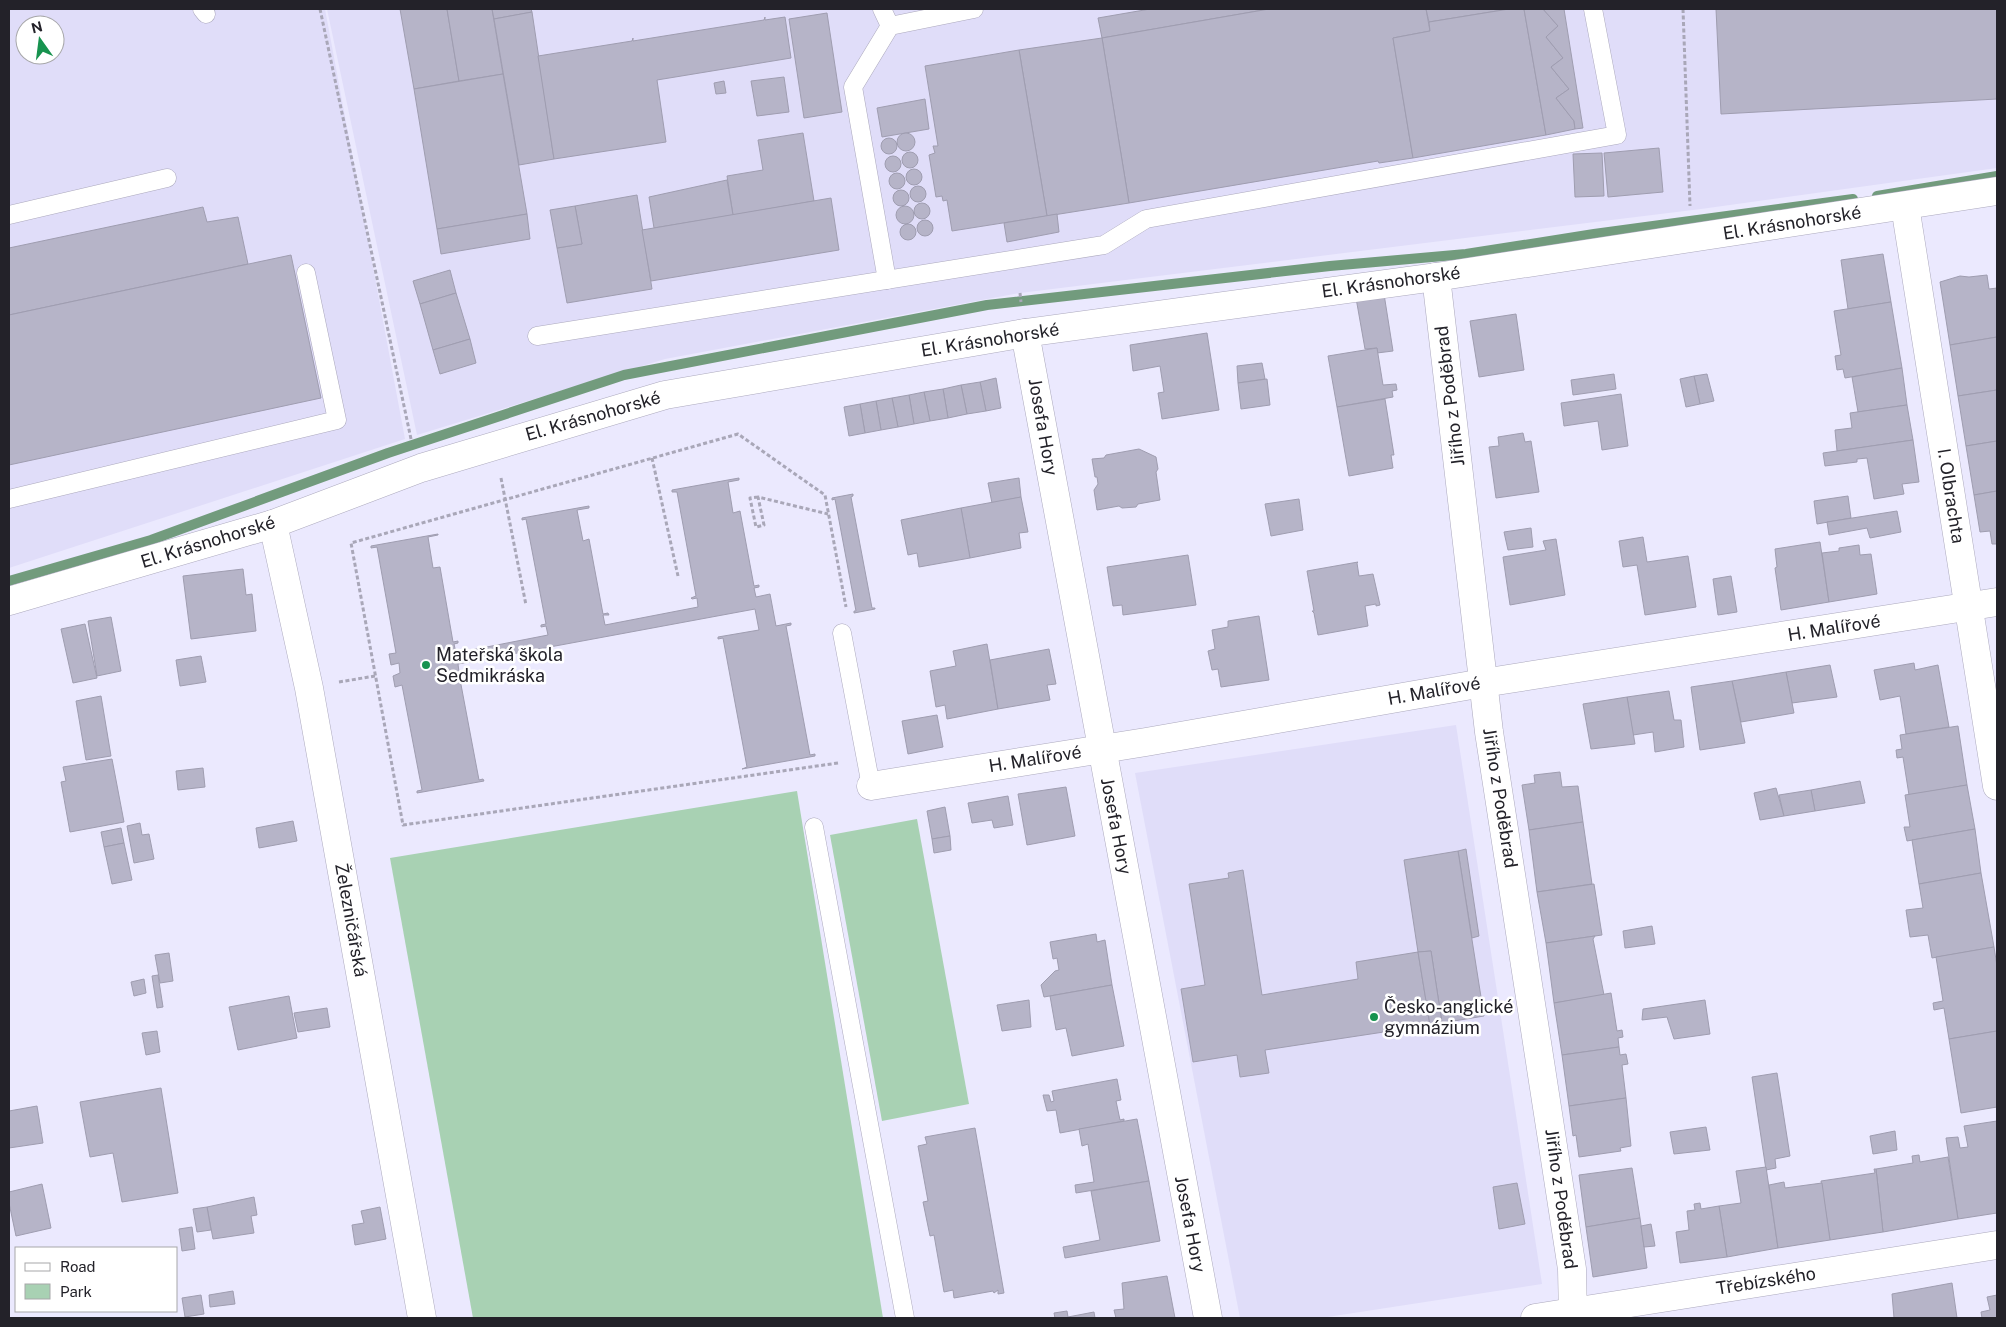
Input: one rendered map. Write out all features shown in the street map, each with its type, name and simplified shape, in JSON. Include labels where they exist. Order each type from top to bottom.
[{"type":"street","name":"El. Krásnohorské","points":[[9,601],[273,524],[421,468],[665,395],[1025,333],[1436,276],[1997,191]]},
{"type":"street","name":"I. Olbrachta","points":[[1905,206],[1997,786]]},
{"type":"street","name":"Jiřího z Poděbrad","points":[[1436,276],[1483,683],[1572,1269],[1573,1315]]},
{"type":"street","name":"Josefa Hory","points":[[1025,333],[1208,1318]]},
{"type":"street","name":"Železničářská","points":[[273,524],[309,688],[422,1318]]},
{"type":"street","name":"H. Malířové","points":[[871,786],[1483,683],[1997,602]]},
{"type":"street","name":"Třebízského","points":[[1534,1318],[1573,1315],[1997,1245]]},
{"type":"lane","points":[[882,9],[890,26]]},
{"type":"lane","points":[[887,280],[853,87],[890,26],[974,9]]},
{"type":"lane","points":[[537,336],[1104,245],[1146,219],[1617,135],[1593,9]]},
{"type":"lane","points":[[9,215],[167,178]]},
{"type":"lane","points":[[9,499],[337,420],[306,273]]},
{"type":"lane","points":[[842,633],[871,786]]},
{"type":"lane","points":[[814,827],[904,1318]]},
{"type":"path","points":[[320,9],[410,436]]},
{"type":"path","points":[[1683,9],[1690,214]]},
{"type":"path","points":[[822,766],[403,825],[351,543],[738,434],[825,495],[847,615]]},
{"type":"path","points":[[494,445],[526,606]]},
{"type":"path","points":[[652,458],[678,576]]},
{"type":"path","points":[[758,496],[764,525],[756,527],[750,498],[758,496],[828,514]]},
{"type":"shaded area","points":[[9,9],[325,9],[405,439],[9,568]]},
{"type":"shaded area","points":[[327,9],[1997,9],[1997,168],[1701,209],[1020,293],[665,359],[417,435]]},
{"type":"shaded area","points":[[1456,725],[1542,1284],[1321,1318],[1240,1318],[1135,773]]},
{"type":"green space","points":[[797,791],[883,1318],[473,1318],[390,858]]},
{"type":"green space","points":[[917,819],[969,1104],[882,1121],[830,835]]},
{"type":"building","points":[[400,9],[447,9],[459,81],[414,89]]},
{"type":"building","points":[[447,9],[492,9],[503,74],[459,81]]},
{"type":"building","points":[[492,9],[531,9],[532,12],[494,19]]},
{"type":"building","points":[[1150,9],[1269,9],[1102,38],[1098,18]]},
{"type":"building","points":[[1269,9],[1426,9],[1430,31],[1393,38],[1413,158],[1379,163],[1378,161],[1129,203],[1102,38]]},
{"type":"building","points":[[1426,9],[1509,9],[1429,22]]},
{"type":"building","points":[[1509,9],[1524,9],[1546,135],[1413,158],[1393,38],[1430,31],[1429,22]]},
{"type":"building","points":[[1524,9],[1543,9],[1558,26],[1546,37],[1563,58],[1551,67],[1569,89],[1556,98],[1574,121],[1575,129],[1546,135]]},
{"type":"building","points":[[1543,9],[1564,9],[1583,128],[1575,129],[1574,121],[1556,98],[1569,89],[1551,67],[1563,58],[1546,37],[1558,26]]},
{"type":"building","points":[[1716,9],[1997,9],[1997,99],[1721,114]]},
{"type":"building","points":[[532,12],[554,159],[519,165],[494,19]]},
{"type":"building","points":[[827,13],[842,112],[804,118],[789,19]]},
{"type":"building","points":[[765,17],[765,20],[785,17],[791,58],[657,80],[666,142],[554,159],[538,56],[632,41],[633,38],[633,41],[764,20]]},
{"type":"building","points":[[1102,38],[1129,203],[1047,216],[1019,50]]},
{"type":"building","points":[[1019,50],[1047,216],[952,231],[947,200],[943,201],[942,196],[936,197],[929,155],[935,153],[933,146],[938,146],[925,66]]},
{"type":"building","points":[[503,74],[527,214],[437,229],[414,89]]},
{"type":"building","points":[[784,77],[789,112],[757,116],[751,81]]},
{"type":"building","points":[[724,81],[726,93],[716,94],[714,83]]},
{"type":"building","points":[[925,99],[929,129],[882,137],[877,108]]},
{"type":"building","points":[[803,133],[814,201],[733,215],[727,176],[763,170],[758,140]]},
{"type":"building","points":[[906,133],[912,136],[915,142],[912,148],[906,151],[900,148],[897,142],[900,136]]},
{"type":"building","points":[[886,138],[892,138],[897,143],[895,152],[886,154],[881,149],[881,143]]},
{"type":"building","points":[[1659,148],[1663,192],[1608,197],[1604,153]]},
{"type":"building","points":[[907,152],[913,152],[918,157],[916,166],[907,168],[902,163],[902,157]]},
{"type":"building","points":[[1602,153],[1604,196],[1575,197],[1573,154]]},
{"type":"building","points":[[890,156],[896,156],[901,161],[899,170],[890,172],[885,167],[885,161]]},
{"type":"building","points":[[911,169],[917,169],[922,174],[920,183],[911,185],[906,180],[906,174]]},
{"type":"building","points":[[894,173],[900,173],[905,178],[903,187],[894,189],[889,184],[889,178]]},
{"type":"building","points":[[727,180],[733,215],[654,228],[649,197]]},
{"type":"building","points":[[915,186],[921,186],[926,191],[924,200],[915,202],[910,197],[910,191]]},
{"type":"building","points":[[898,190],[904,190],[909,195],[907,204],[898,206],[893,201],[893,195]]},
{"type":"building","points":[[637,195],[652,289],[567,303],[557,248],[582,244],[575,206]]},
{"type":"building","points":[[831,198],[839,250],[651,281],[642,230]]},
{"type":"building","points":[[919,203],[925,203],[930,208],[928,217],[919,219],[914,214],[914,208]]},
{"type":"building","points":[[575,206],[582,244],[557,248],[550,210]]},
{"type":"building","points":[[905,206],[911,209],[914,215],[911,221],[905,224],[899,221],[896,215],[899,209]]},
{"type":"building","points":[[203,207],[207,222],[238,217],[248,264],[9,315],[9,248]]},
{"type":"building","points":[[527,214],[530,239],[441,254],[437,229]]},
{"type":"building","points":[[1057,214],[1059,232],[1007,242],[1004,223]]},
{"type":"building","points":[[922,220],[928,220],[933,225],[931,234],[922,236],[917,231],[917,225]]},
{"type":"building","points":[[905,224],[911,224],[916,229],[914,238],[905,240],[900,235],[900,229]]},
{"type":"building","points":[[1883,254],[1891,302],[1848,309],[1841,260]]},
{"type":"building","points":[[291,255],[321,398],[9,465],[9,315]]},
{"type":"building","points":[[450,270],[456,293],[420,304],[413,281]]},
{"type":"building","points":[[1987,275],[1989,289],[1997,288],[1997,337],[1950,345],[1940,282],[1960,276]]},
{"type":"building","points":[[456,293],[470,339],[433,350],[420,304]]},
{"type":"building","points":[[1384,294],[1393,351],[1377,353],[1377,348],[1365,349],[1356,298]]},
{"type":"building","points":[[1891,302],[1902,368],[1845,378],[1843,369],[1837,370],[1835,356],[1841,355],[1834,311]]},
{"type":"building","points":[[1516,314],[1524,370],[1479,377],[1470,321]]},
{"type":"building","points":[[1207,333],[1219,410],[1162,419],[1158,393],[1164,392],[1160,366],[1133,371],[1130,345]]},
{"type":"building","points":[[1997,337],[1997,390],[1958,396],[1950,345]]},
{"type":"building","points":[[470,339],[476,363],[440,374],[433,350]]},
{"type":"building","points":[[1377,348],[1383,385],[1396,384],[1397,390],[1392,391],[1393,397],[1337,407],[1328,356]]},
{"type":"building","points":[[1262,363],[1265,379],[1238,383],[1237,366]]},
{"type":"building","points":[[1902,368],[1907,405],[1858,412],[1852,377]]},
{"type":"building","points":[[1614,374],[1616,389],[1573,395],[1571,380]]},
{"type":"building","points":[[1707,374],[1714,401],[1700,404],[1694,376]]},
{"type":"building","points":[[1694,376],[1700,404],[1686,407],[1680,379]]},
{"type":"building","points":[[996,378],[1001,408],[986,411],[980,382]]},
{"type":"building","points":[[1267,379],[1270,405],[1241,409],[1238,383]]},
{"type":"building","points":[[980,382],[986,411],[967,414],[961,385]]},
{"type":"building","points":[[961,385],[967,414],[948,418],[943,389]]},
{"type":"building","points":[[943,389],[948,418],[930,421],[924,392]]},
{"type":"building","points":[[1997,390],[1997,441],[1966,446],[1958,396]]},
{"type":"building","points":[[924,392],[930,421],[914,424],[909,395]]},
{"type":"building","points":[[1621,394],[1628,446],[1602,450],[1598,421],[1564,426],[1561,403]]},
{"type":"building","points":[[909,395],[914,424],[898,427],[892,398]]},
{"type":"building","points":[[892,398],[898,427],[881,430],[876,401]]},
{"type":"building","points":[[1385,399],[1394,455],[1391,455],[1393,468],[1349,476],[1337,407]]},
{"type":"building","points":[[876,401],[881,430],[865,433],[860,404]]},
{"type":"building","points":[[860,404],[865,433],[849,436],[844,407]]},
{"type":"building","points":[[1907,405],[1913,440],[1837,451],[1835,430],[1852,428],[1850,413]]},
{"type":"building","points":[[1523,433],[1525,442],[1531,441],[1539,492],[1496,498],[1489,447],[1499,446],[1498,437]]},
{"type":"building","points":[[1913,440],[1919,482],[1902,484],[1904,494],[1874,499],[1867,458],[1857,459],[1857,462],[1825,466],[1823,453]]},
{"type":"building","points":[[1997,441],[1997,491],[1974,495],[1966,446]]},
{"type":"building","points":[[1139,449],[1156,457],[1160,500],[1138,504],[1136,507],[1122,508],[1119,506],[1097,510],[1094,490],[1098,484],[1092,459],[1104,458],[1106,455]]},
{"type":"building","points":[[739,478],[739,480],[728,482],[733,513],[740,511],[754,586],[759,585],[759,587],[754,588],[756,597],[770,594],[776,626],[791,623],[791,625],[786,626],[810,755],[815,754],[815,756],[742,769],[747,767],[723,638],[718,639],[718,637],[759,630],[755,609],[458,664],[459,672],[464,672],[464,674],[459,674],[479,780],[483,779],[484,781],[417,793],[417,791],[422,790],[402,685],[395,687],[393,676],[400,673],[399,663],[391,665],[389,654],[396,653],[377,547],[371,548],[371,546],[438,534],[428,537],[433,568],[440,567],[453,642],[458,641],[458,643],[454,644],[456,653],[548,635],[546,626],[541,627],[541,625],[546,624],[526,519],[522,520],[522,518],[589,506],[589,508],[577,510],[583,541],[589,539],[603,614],[608,613],[609,615],[603,615],[605,625],[698,607],[697,598],[691,598],[696,596],[677,492],[672,492],[672,490]]},
{"type":"building","points":[[1019,478],[1021,497],[992,503],[988,483]]},
{"type":"building","points":[[1997,491],[1997,544],[1992,544],[1990,531],[1980,532],[1974,495]]},
{"type":"building","points":[[853,494],[851,497],[872,608],[875,608],[854,613],[856,611],[835,499],[832,500],[832,498]]},
{"type":"building","points":[[1848,496],[1851,518],[1817,524],[1814,501]]},
{"type":"building","points":[[1021,497],[1028,532],[1019,533],[1021,548],[970,558],[961,508]]},
{"type":"building","points":[[1299,499],[1303,530],[1271,536],[1265,504]]},
{"type":"building","points":[[961,508],[970,558],[919,567],[917,553],[908,555],[901,520]]},
{"type":"building","points":[[1897,511],[1901,532],[1870,538],[1867,528],[1829,535],[1827,522]]},
{"type":"building","points":[[1531,528],[1533,547],[1508,550],[1504,532]]},
{"type":"building","points":[[1643,537],[1647,562],[1688,556],[1696,607],[1645,615],[1637,565],[1623,567],[1619,541]]},
{"type":"building","points":[[1556,539],[1565,595],[1510,605],[1503,557],[1546,550],[1543,541]]},
{"type":"building","points":[[1820,542],[1829,602],[1781,610],[1775,568],[1777,567],[1775,549]]},
{"type":"building","points":[[1859,545],[1860,555],[1871,554],[1877,594],[1829,602],[1822,553],[1839,551],[1839,548]]},
{"type":"building","points":[[1188,555],[1196,605],[1123,615],[1122,605],[1113,606],[1107,567]]},
{"type":"building","points":[[1358,562],[1359,576],[1373,574],[1380,605],[1365,606],[1368,626],[1318,635],[1312,611],[1314,611],[1307,571]]},
{"type":"building","points":[[243,569],[246,595],[252,594],[256,631],[191,639],[183,576]]},
{"type":"building","points":[[1731,576],[1737,612],[1718,615],[1713,579]]},
{"type":"building","points":[[1259,616],[1269,680],[1221,687],[1218,669],[1212,670],[1208,651],[1215,649],[1212,630],[1228,627],[1228,621]]},
{"type":"building","points":[[111,617],[121,671],[97,676],[88,621]]},
{"type":"building","points":[[85,624],[97,678],[73,683],[61,629]]},
{"type":"building","points":[[987,644],[998,709],[947,719],[945,705],[936,707],[930,671],[956,666],[953,651]]},
{"type":"building","points":[[1049,649],[1056,684],[1047,685],[1050,700],[998,709],[990,660]]},
{"type":"building","points":[[201,656],[206,682],[180,686],[176,660]]},
{"type":"building","points":[[1914,663],[1915,670],[1938,665],[1949,727],[1906,734],[1900,696],[1880,700],[1874,670]]},
{"type":"building","points":[[1830,665],[1837,697],[1792,703],[1786,672]]},
{"type":"building","points":[[1786,672],[1794,713],[1741,722],[1732,681]]},
{"type":"building","points":[[1732,681],[1745,743],[1700,750],[1691,687]]},
{"type":"building","points":[[1669,691],[1674,720],[1681,720],[1684,747],[1655,752],[1653,732],[1633,735],[1627,697]]},
{"type":"building","points":[[101,696],[111,756],[86,760],[76,701]]},
{"type":"building","points":[[1627,697],[1635,744],[1591,749],[1583,704]]},
{"type":"building","points":[[937,715],[943,747],[908,754],[902,721]]},
{"type":"building","points":[[1958,726],[1967,785],[1909,795],[1903,757],[1897,758],[1896,750],[1902,749],[1900,735]]},
{"type":"building","points":[[112,759],[124,822],[70,832],[61,782],[66,781],[63,767]]},
{"type":"building","points":[[203,768],[205,787],[178,790],[176,771]]},
{"type":"building","points":[[1560,772],[1562,787],[1578,786],[1583,822],[1529,830],[1522,785],[1535,783],[1534,775]]},
{"type":"building","points":[[1860,781],[1865,803],[1815,811],[1811,790]]},
{"type":"building","points":[[1967,785],[1975,829],[1907,841],[1904,827],[1910,827],[1905,795]]},
{"type":"building","points":[[1066,787],[1075,836],[1027,845],[1018,794]]},
{"type":"building","points":[[1776,788],[1784,816],[1760,820],[1754,793]]},
{"type":"building","points":[[1811,790],[1815,811],[1784,816],[1779,795]]},
{"type":"building","points":[[1008,796],[1013,825],[994,828],[992,820],[972,823],[968,803]]},
{"type":"building","points":[[945,807],[950,836],[932,839],[927,811]]},
{"type":"building","points":[[293,821],[297,841],[259,848],[256,828]]},
{"type":"building","points":[[1583,822],[1592,884],[1537,892],[1529,830]]},
{"type":"building","points":[[140,823],[142,835],[149,834],[154,859],[134,863],[127,826]]},
{"type":"building","points":[[121,828],[124,843],[104,847],[101,832]]},
{"type":"building","points":[[1975,829],[1981,873],[1919,884],[1912,840]]},
{"type":"building","points":[[950,836],[951,850],[934,853],[932,839]]},
{"type":"building","points":[[124,843],[132,880],[112,884],[104,847]]},
{"type":"building","points":[[1466,849],[1479,936],[1472,938],[1458,851]]},
{"type":"building","points":[[1458,851],[1484,1016],[1442,1023],[1431,951],[1418,952],[1404,860]]},
{"type":"building","points":[[1243,870],[1262,995],[1358,979],[1356,962],[1418,952],[1430,1025],[1265,1050],[1269,1073],[1240,1077],[1237,1055],[1193,1062],[1181,989],[1205,985],[1189,884],[1229,878],[1228,873]]},
{"type":"building","points":[[1981,873],[1994,947],[1932,958],[1928,935],[1910,937],[1906,910],[1923,908],[1919,884]]},
{"type":"building","points":[[1594,884],[1602,935],[1546,943],[1537,892]]},
{"type":"building","points":[[1652,926],[1655,944],[1625,948],[1623,931]]},
{"type":"building","points":[[1096,934],[1097,942],[1105,940],[1112,985],[1044,997],[1041,985],[1055,971],[1059,970],[1057,958],[1053,959],[1050,942]]},
{"type":"building","points":[[1595,936],[1593,939],[1604,995],[1554,1003],[1546,943]]},
{"type":"building","points":[[1994,947],[1997,966],[1997,1031],[1949,1039],[1944,1008],[1934,1010],[1933,1003],[1943,1001],[1936,957]]},
{"type":"building","points":[[1431,951],[1442,1023],[1430,1025],[1418,952]]},
{"type":"building","points":[[169,953],[173,981],[160,983],[155,955]]},
{"type":"building","points":[[158,975],[163,1007],[157,1008],[152,976]]},
{"type":"building","points":[[144,979],[146,993],[134,996],[131,982]]},
{"type":"building","points":[[1112,985],[1124,1046],[1072,1056],[1066,1028],[1056,1030],[1050,996]]},
{"type":"building","points":[[1611,993],[1617,1031],[1622,1030],[1623,1037],[1618,1038],[1619,1047],[1562,1055],[1554,1003]]},
{"type":"building","points":[[289,996],[297,1038],[238,1050],[229,1007]]},
{"type":"building","points":[[1029,1000],[1031,1027],[1002,1031],[997,1005]]},
{"type":"building","points":[[1705,1000],[1710,1034],[1674,1039],[1667,1017],[1642,1020],[1643,1009]]},
{"type":"building","points":[[327,1008],[330,1027],[298,1032],[294,1013]]},
{"type":"building","points":[[157,1031],[160,1052],[146,1055],[142,1033]]},
{"type":"building","points":[[1997,1031],[1997,1107],[1961,1113],[1949,1039]]},
{"type":"building","points":[[1619,1047],[1620,1055],[1626,1054],[1628,1064],[1622,1065],[1626,1098],[1569,1106],[1562,1055]]},
{"type":"building","points":[[1777,1073],[1790,1156],[1775,1159],[1776,1168],[1766,1170],[1752,1077]]},
{"type":"building","points":[[1117,1079],[1121,1100],[1116,1101],[1120,1120],[1124,1119],[1124,1121],[1060,1133],[1056,1110],[1047,1111],[1043,1095],[1049,1095],[1051,1102],[1054,1101],[1052,1091]]},
{"type":"building","points":[[161,1088],[178,1193],[122,1202],[113,1153],[90,1157],[80,1102]]},
{"type":"building","points":[[1626,1098],[1631,1146],[1620,1148],[1621,1151],[1579,1157],[1576,1135],[1573,1136],[1569,1106]]},
{"type":"building","points":[[37,1106],[43,1143],[9,1148],[9,1111]]},
{"type":"building","points":[[1137,1119],[1149,1181],[1076,1193],[1075,1185],[1094,1182],[1088,1144],[1082,1146],[1079,1129]]},
{"type":"building","points":[[1997,1121],[1997,1213],[1958,1219],[1946,1138],[1958,1137],[1960,1148],[1968,1147],[1964,1126]]},
{"type":"building","points":[[1706,1127],[1710,1150],[1674,1154],[1670,1132]]},
{"type":"building","points":[[975,1128],[1004,1293],[998,1294],[998,1290],[994,1293],[993,1291],[954,1298],[953,1290],[944,1292],[934,1235],[930,1236],[923,1202],[928,1201],[918,1146],[927,1144],[925,1137]]},
{"type":"building","points":[[1895,1131],[1897,1150],[1873,1154],[1870,1136]]},
{"type":"building","points":[[1919,1155],[1920,1162],[1948,1157],[1958,1219],[1883,1232],[1876,1169],[1913,1163],[1912,1156]]},
{"type":"building","points":[[1766,1167],[1778,1248],[1727,1257],[1719,1206],[1741,1203],[1736,1171]]},
{"type":"building","points":[[1632,1168],[1640,1218],[1586,1227],[1579,1175]]},
{"type":"building","points":[[1874,1169],[1876,1169],[1883,1232],[1830,1240],[1821,1181],[1875,1173]]},
{"type":"building","points":[[1149,1181],[1160,1241],[1065,1258],[1063,1247],[1100,1240],[1091,1191]]},
{"type":"building","points":[[1784,1182],[1785,1188],[1822,1183],[1830,1240],[1778,1248],[1769,1185]]},
{"type":"building","points":[[1517,1183],[1525,1224],[1499,1229],[1493,1187]]},
{"type":"building","points":[[42,1184],[51,1228],[16,1236],[9,1203],[9,1192]]},
{"type":"building","points":[[254,1197],[257,1215],[251,1216],[254,1233],[213,1239],[207,1207]]},
{"type":"building","points":[[1700,1203],[1701,1209],[1719,1206],[1727,1257],[1680,1263],[1676,1232],[1689,1230],[1687,1211],[1695,1210],[1694,1204]]},
{"type":"building","points":[[207,1207],[211,1230],[197,1232],[193,1209]]},
{"type":"building","points":[[380,1207],[386,1239],[355,1245],[352,1225],[364,1223],[361,1211]]},
{"type":"building","points":[[1640,1218],[1647,1268],[1593,1277],[1586,1227]]},
{"type":"building","points":[[1651,1224],[1655,1246],[1644,1247],[1641,1226]]},
{"type":"building","points":[[192,1227],[195,1249],[182,1251],[179,1229]]},
{"type":"building","points":[[1167,1276],[1175,1318],[1116,1318],[1114,1310],[1124,1309],[1122,1283]]},
{"type":"building","points":[[1952,1283],[1957,1318],[1894,1318],[1892,1294]]},
{"type":"building","points":[[233,1291],[235,1304],[210,1307],[209,1295]]},
{"type":"building","points":[[201,1295],[204,1314],[185,1317],[182,1298]]},
{"type":"building","points":[[1997,1295],[1997,1318],[1982,1318],[1981,1312],[1990,1310],[1987,1297]]},
{"type":"building","points":[[1067,1311],[1068,1317],[1094,1312],[1095,1318],[1055,1318],[1054,1313]]},
{"type":"waterway","points":[[1877,196],[1997,176]]},
{"type":"waterway","points":[[9,581],[151,540],[388,453],[624,375],[987,305],[1330,266],[1466,254],[1594,234],[1853,199]]},
{"type":"place","name":"Mateřská škola Sedmikráska","points":[[426,665]]},
{"type":"place","name":"Česko-anglické gymnázium","points":[[1374,1017]]}]
